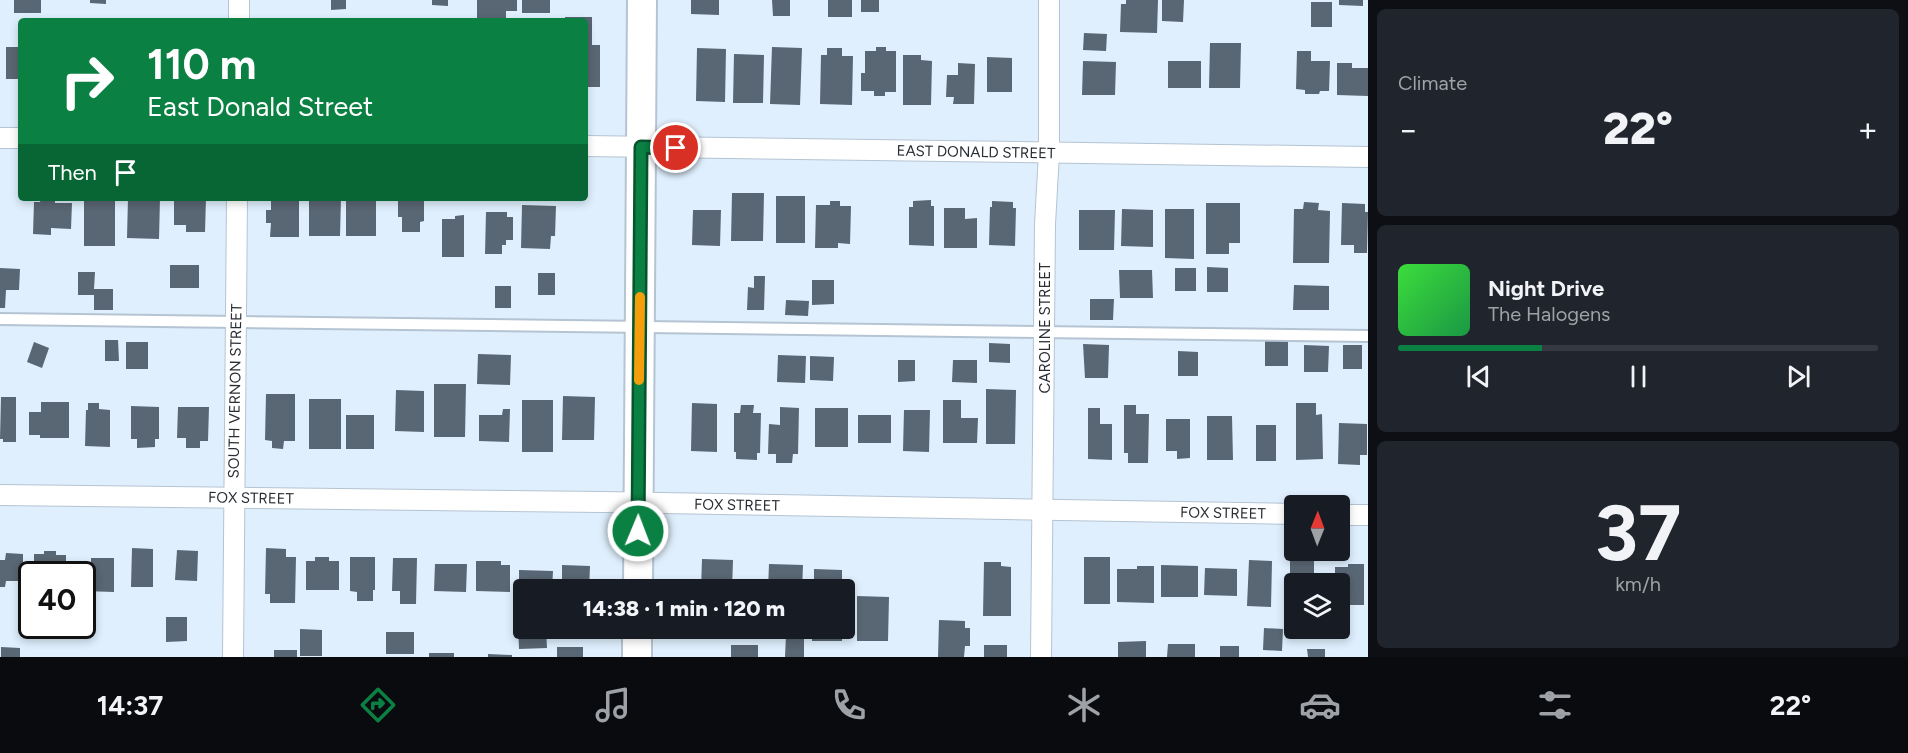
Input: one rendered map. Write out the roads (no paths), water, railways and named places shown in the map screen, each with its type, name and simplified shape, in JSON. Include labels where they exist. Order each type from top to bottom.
[{"type":"street","points":[[239,0],[239,18]]},
{"type":"street","points":[[638,579],[642,0]]},
{"type":"street","name":"CAROLINE STREET","points":[[1041,657],[1045,224],[1049,153],[1049,0]]},
{"type":"street","points":[[0,138],[18,138]]},
{"type":"street","name":"EAST DONALD STREET","points":[[588,146],[1368,157]]},
{"type":"street","name":"SOUTH VERNON STREET","points":[[233,657],[237,201]]},
{"type":"street","name":"FOX STREET","points":[[0,495],[1284,514]]},
{"type":"street","points":[[1350,515],[1368,515]]},
{"type":"street","points":[[637,639],[637,657]]},
{"type":"lane","points":[[0,319],[1368,336]]}]
